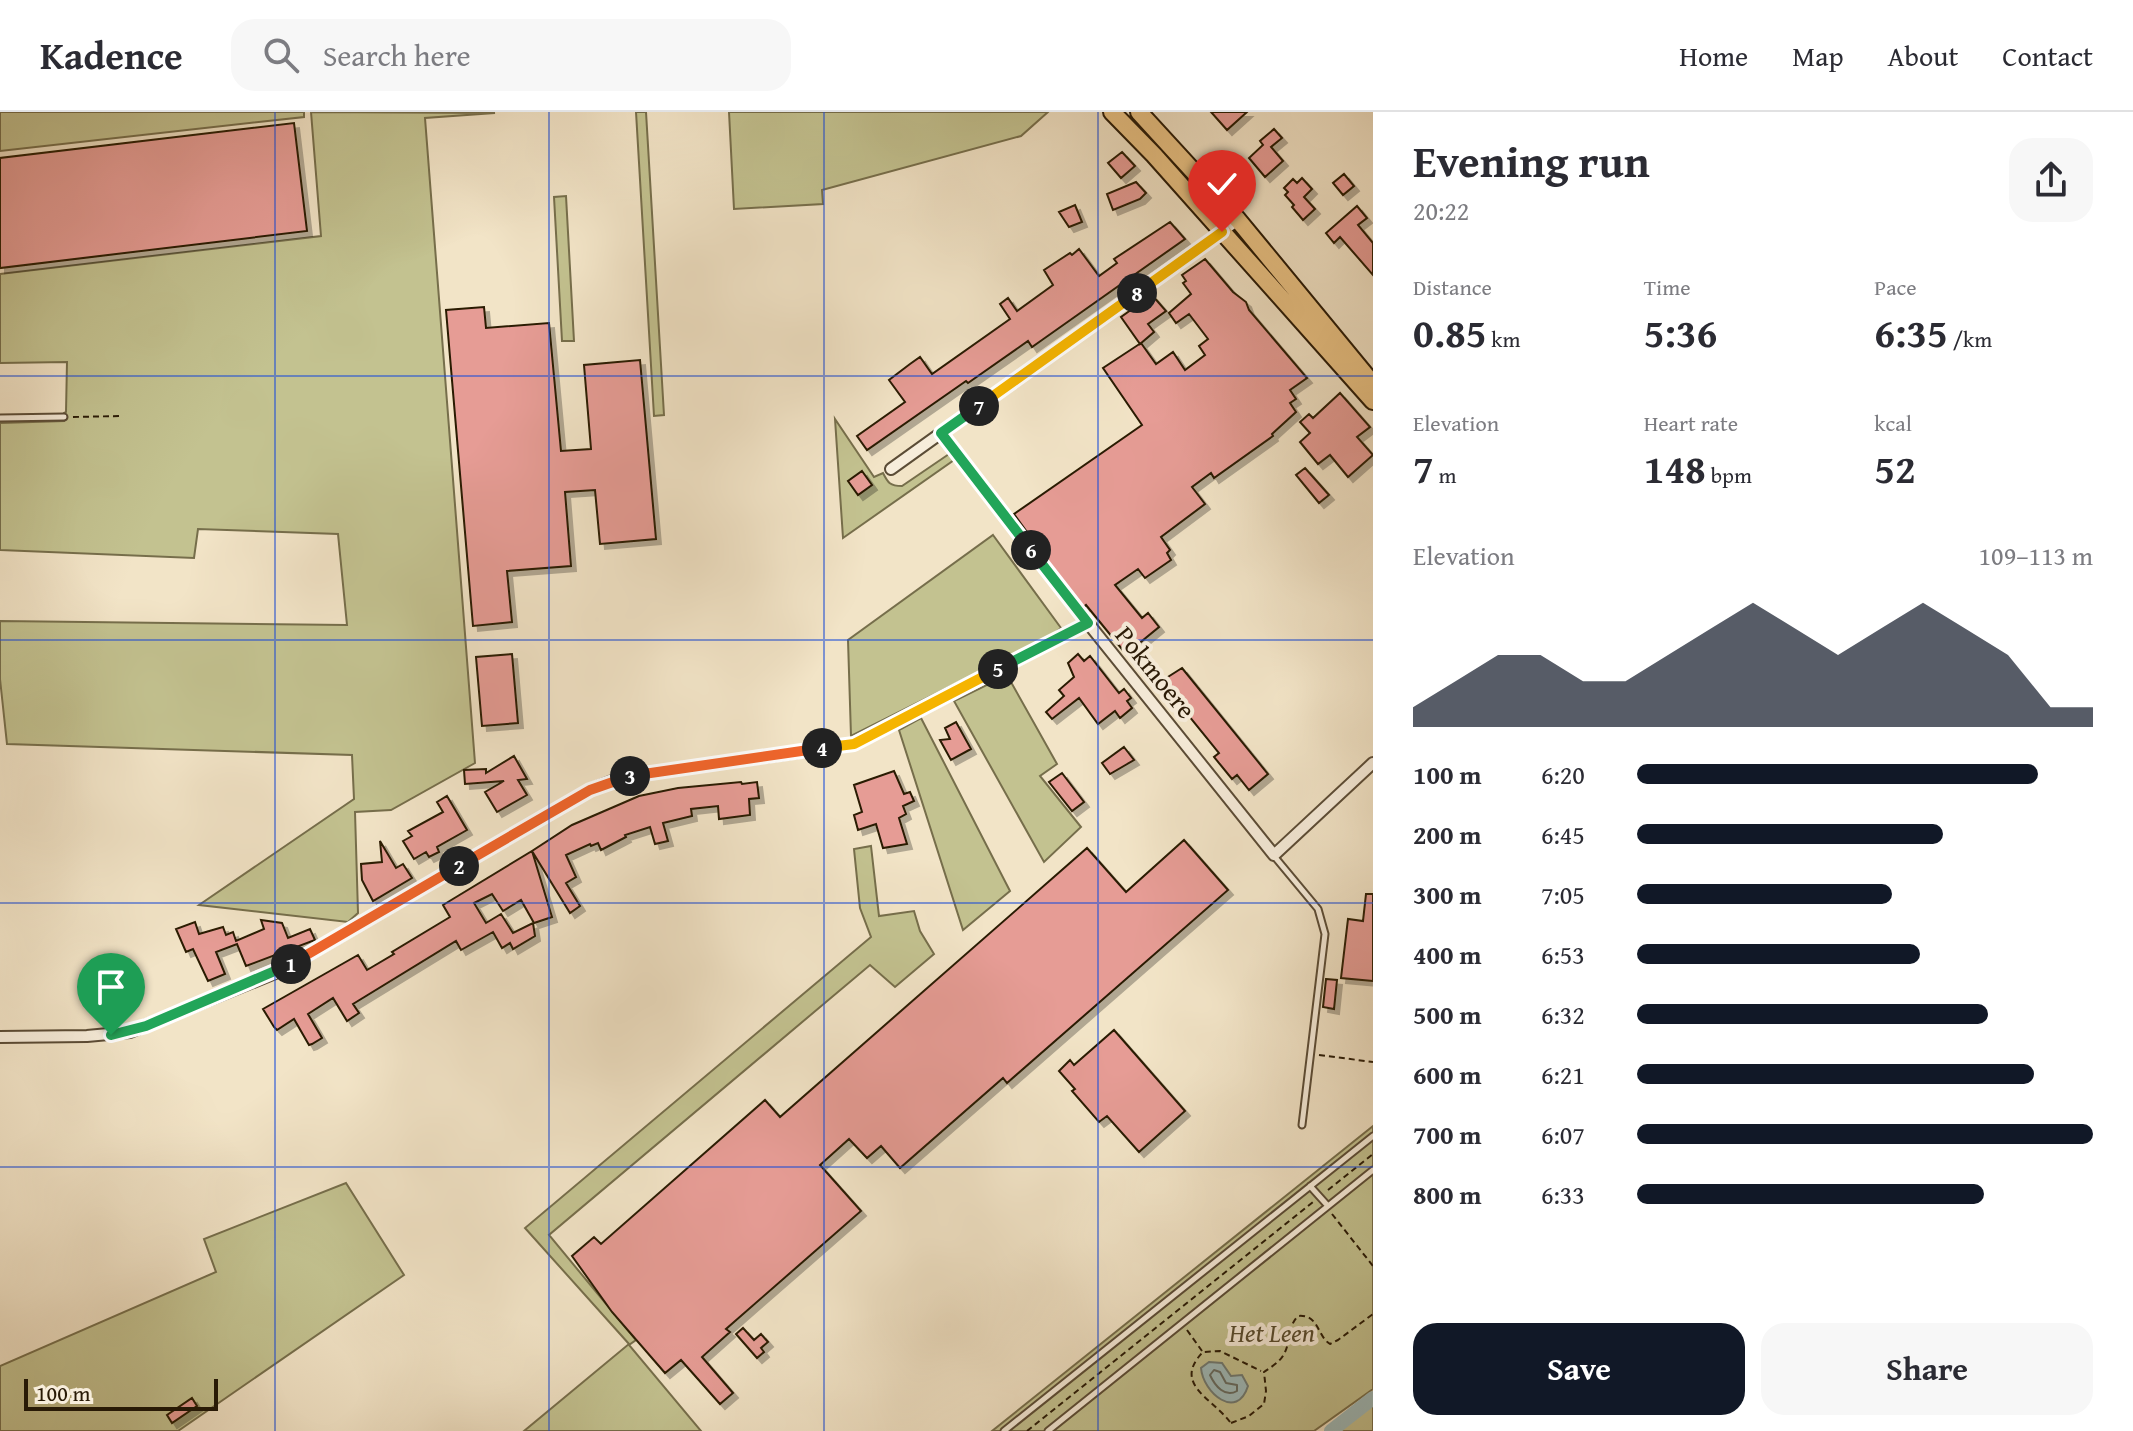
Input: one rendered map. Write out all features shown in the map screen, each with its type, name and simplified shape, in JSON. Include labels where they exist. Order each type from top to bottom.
[{"type":"main road","points":[[1112,112],[1222,232],[1373,384]]},
{"type":"main road","points":[[1139,112],[1238,220],[1373,401]]},
{"type":"street","points":[[891,469],[1238,220]]},
{"type":"street","name":"Pokmoere","points":[[0,1037],[111,1035],[146,1026],[280,971],[590,790],[622,777],[854,744],[1088,623],[1274,855]]},
{"type":"street","points":[[1274,855],[1373,763]]},
{"type":"lane","points":[[0,418],[64,417]]},
{"type":"lane","points":[[1274,855],[1318,909],[1325,934],[1302,1125]]},
{"type":"lane","points":[[1004,1431],[1373,1136]]},
{"type":"lane","points":[[1048,1431],[1373,1170]]},
{"type":"lane","points":[[1310,1186],[1328,1206]]},
{"type":"path","points":[[64,417],[121,416]]},
{"type":"path","points":[[941,433],[1088,623]]},
{"type":"path","points":[[1310,1054],[1373,1062]]},
{"type":"path","points":[[1027,1431],[1373,1154]]},
{"type":"path","points":[[1332,1215],[1373,1266]]},
{"type":"path","points":[[1264,1372],[1286,1351],[1291,1326],[1298,1316],[1307,1316],[1315,1321],[1325,1341],[1330,1344],[1373,1314]]},
{"type":"path","points":[[1183,1323],[1203,1352]]},
{"type":"path","points":[[1231,1423],[1204,1397],[1191,1378],[1191,1367],[1203,1352],[1220,1351],[1264,1372]]},
{"type":"path","points":[[1228,1431],[1231,1423],[1249,1416],[1264,1404],[1264,1372]]},
{"type":"green space","points":[[0,112],[304,112],[304,117],[0,151]]},
{"type":"green space","points":[[311,112],[495,113],[425,118],[475,763],[391,810],[355,812],[358,913],[348,922],[199,905],[354,799],[352,755],[7,744],[0,679],[0,621],[347,625],[338,534],[198,529],[194,558],[0,550],[0,423],[64,421],[67,362],[0,363],[0,274],[321,236]]},
{"type":"green space","points":[[636,112],[646,112],[664,415],[654,416]]},
{"type":"green space","points":[[729,112],[1048,112],[1021,136],[822,190],[823,204],[734,209]]},
{"type":"green space","points":[[566,196],[574,341],[562,341],[554,197]]},
{"type":"green space","points":[[835,419],[874,477],[883,473],[892,485],[902,486],[949,454],[954,460],[843,538]]},
{"type":"green space","points":[[993,535],[1061,628],[1051,636],[851,736],[848,640]]},
{"type":"green space","points":[[1007,675],[1057,764],[1040,776],[1081,827],[1044,862],[954,701]]},
{"type":"green space","points":[[921,718],[1010,891],[963,930],[899,730]]},
{"type":"green space","points":[[871,846],[879,916],[914,911],[920,931],[934,954],[895,987],[870,965],[549,1235],[636,1340],[629,1345],[701,1431],[524,1431],[629,1344],[525,1228],[871,937],[860,908],[854,849]]},
{"type":"green space","name":"Het Leen","points":[[1373,1126],[1373,1389],[1314,1431],[992,1431]]},
{"type":"green space","points":[[346,1183],[404,1275],[178,1431],[0,1431],[0,1366],[216,1272],[204,1239]]},
{"type":"green space","points":[[1373,1403],[1373,1431],[1338,1431],[1339,1430]]},
{"type":"water","points":[[1209,1362],[1222,1363],[1231,1376],[1242,1375],[1248,1386],[1243,1396],[1229,1402],[1214,1394],[1201,1368]]},
{"type":"building","points":[[1211,112],[1247,112],[1227,130]]},
{"type":"building","points":[[294,123],[307,231],[0,268],[0,158]]},
{"type":"building","points":[[1274,129],[1282,138],[1271,147],[1283,161],[1265,177],[1249,158],[1263,145],[1260,141]]},
{"type":"building","points":[[1122,152],[1135,166],[1121,178],[1108,163]]},
{"type":"building","points":[[1344,174],[1354,186],[1343,195],[1333,183]]},
{"type":"building","points":[[1302,178],[1312,189],[1304,197],[1315,209],[1303,220],[1292,207],[1294,205],[1285,195],[1288,192],[1284,188],[1293,179],[1297,183]]},
{"type":"building","points":[[1136,182],[1146,193],[1140,199],[1113,210],[1107,194]]},
{"type":"building","points":[[1075,205],[1082,222],[1069,227],[1059,212]]},
{"type":"building","points":[[1357,206],[1367,218],[1358,225],[1373,243],[1373,275],[1340,237],[1334,243],[1326,233]]},
{"type":"building","points":[[1170,222],[1185,239],[1032,347],[1028,341],[867,450],[857,436],[905,402],[889,380],[910,364],[920,357],[932,374],[1010,319],[1000,304],[1008,298],[1017,311],[1053,285],[1044,270],[1070,253],[1072,255],[1079,249],[1099,276],[1117,263],[1114,259]]},
{"type":"building","points":[[1205,259],[1233,292],[1246,302],[1249,310],[1307,378],[1290,390],[1296,399],[1290,403],[1296,412],[1273,436],[1214,478],[1211,473],[1192,487],[1205,504],[1161,537],[1170,550],[1167,553],[1171,560],[1145,578],[1138,569],[1115,585],[1142,618],[1148,613],[1159,627],[1126,654],[1086,605],[1082,608],[1014,514],[1142,425],[1103,368],[1141,343],[1156,364],[1173,352],[1185,370],[1205,355],[1199,346],[1208,339],[1189,314],[1176,323],[1169,313],[1191,294],[1183,283],[1186,281],[1182,275]]},
{"type":"building","points":[[1152,295],[1166,311],[1148,324],[1154,332],[1140,344],[1121,317]]},
{"type":"building","points":[[484,307],[486,328],[549,323],[561,451],[591,449],[584,365],[640,360],[656,539],[600,544],[595,490],[565,492],[571,566],[507,571],[512,622],[473,626],[446,310]]},
{"type":"building","points":[[1340,393],[1370,427],[1357,437],[1373,455],[1348,477],[1330,455],[1318,464],[1300,442],[1310,433],[1300,422],[1309,414],[1313,418]]},
{"type":"building","points":[[1305,468],[1329,495],[1319,503],[1296,475]]},
{"type":"building","points":[[862,471],[872,485],[858,495],[848,481]]},
{"type":"building","points":[[512,654],[518,723],[482,726],[476,657]]},
{"type":"building","points":[[1078,654],[1084,661],[1090,656],[1119,693],[1124,689],[1131,698],[1127,701],[1132,708],[1120,718],[1115,711],[1098,724],[1079,698],[1052,719],[1046,712],[1064,696],[1059,690],[1074,677],[1068,663]]},
{"type":"building","points":[[1182,668],[1268,774],[1249,790],[1237,775],[1232,779],[1214,757],[1219,753],[1185,711],[1182,713],[1160,682]]},
{"type":"building","points":[[956,722],[971,749],[951,760],[940,740],[950,739],[945,728]]},
{"type":"building","points":[[1124,747],[1134,760],[1110,774],[1102,763]]},
{"type":"building","points":[[514,756],[527,779],[518,780],[527,795],[497,812],[485,792],[504,781],[465,784],[464,770],[486,769],[486,773]]},
{"type":"building","points":[[894,771],[904,794],[910,792],[914,801],[903,806],[906,814],[899,818],[907,844],[883,848],[876,824],[858,830],[854,815],[862,812],[854,785]]},
{"type":"building","points":[[1062,773],[1084,802],[1072,811],[1049,782]]},
{"type":"building","points":[[757,782],[759,798],[749,799],[750,815],[719,819],[718,806],[691,809],[692,816],[663,823],[668,841],[655,844],[650,827],[625,835],[601,850],[598,843],[590,844],[566,855],[576,877],[566,883],[580,906],[570,913],[532,851],[572,825],[639,796],[678,788]]},
{"type":"building","points":[[447,796],[467,830],[437,847],[439,852],[429,857],[426,852],[414,859],[403,841],[412,836],[408,831],[443,812],[437,802]]},
{"type":"building","points":[[1184,840],[1228,890],[1007,1083],[1003,1078],[900,1168],[881,1146],[867,1158],[849,1139],[820,1165],[861,1211],[726,1329],[730,1332],[702,1357],[733,1393],[720,1404],[681,1360],[665,1373],[612,1312],[572,1256],[594,1237],[601,1244],[765,1100],[780,1117],[1087,848],[1126,892]]},
{"type":"building","points":[[380,841],[396,868],[403,864],[412,878],[373,901],[362,880],[361,864],[382,862]]},
{"type":"building","points":[[532,851],[552,917],[534,923],[521,900],[503,911],[492,894],[474,903],[486,923],[501,914],[513,933],[533,923],[535,936],[513,949],[510,943],[502,948],[493,932],[461,950],[456,941],[353,1004],[359,1013],[347,1021],[333,998],[308,1014],[322,1038],[312,1044],[309,1045],[294,1019],[277,1030],[274,1027],[263,1009],[358,955],[367,970],[450,917],[443,905]]},
{"type":"building","points":[[1366,894],[1373,894],[1373,981],[1341,978],[1348,919],[1363,921]]},
{"type":"building","points":[[261,920],[282,923],[288,938],[310,929],[315,940],[246,966],[237,944],[216,952],[225,974],[208,981],[193,949],[186,952],[176,929],[195,922],[199,934],[223,927],[226,935],[233,932],[236,941],[264,929]]},
{"type":"building","points":[[1326,979],[1337,980],[1334,1009],[1323,1007]]},
{"type":"building","points":[[1114,1030],[1185,1111],[1139,1152],[1107,1116],[1099,1122],[1059,1071],[1070,1060],[1074,1065]]},
{"type":"building","points":[[743,1328],[754,1340],[761,1334],[768,1342],[757,1358],[736,1334]]},
{"type":"building","points":[[192,1398],[197,1406],[172,1423],[167,1415]]},
{"type":"waterway","points":[[1331,1431],[1373,1398]]},
{"type":"route","points":[[111,1035],[146,1026],[280,971],[590,790],[622,777],[854,744],[1088,623],[941,433],[1222,232]]}]
